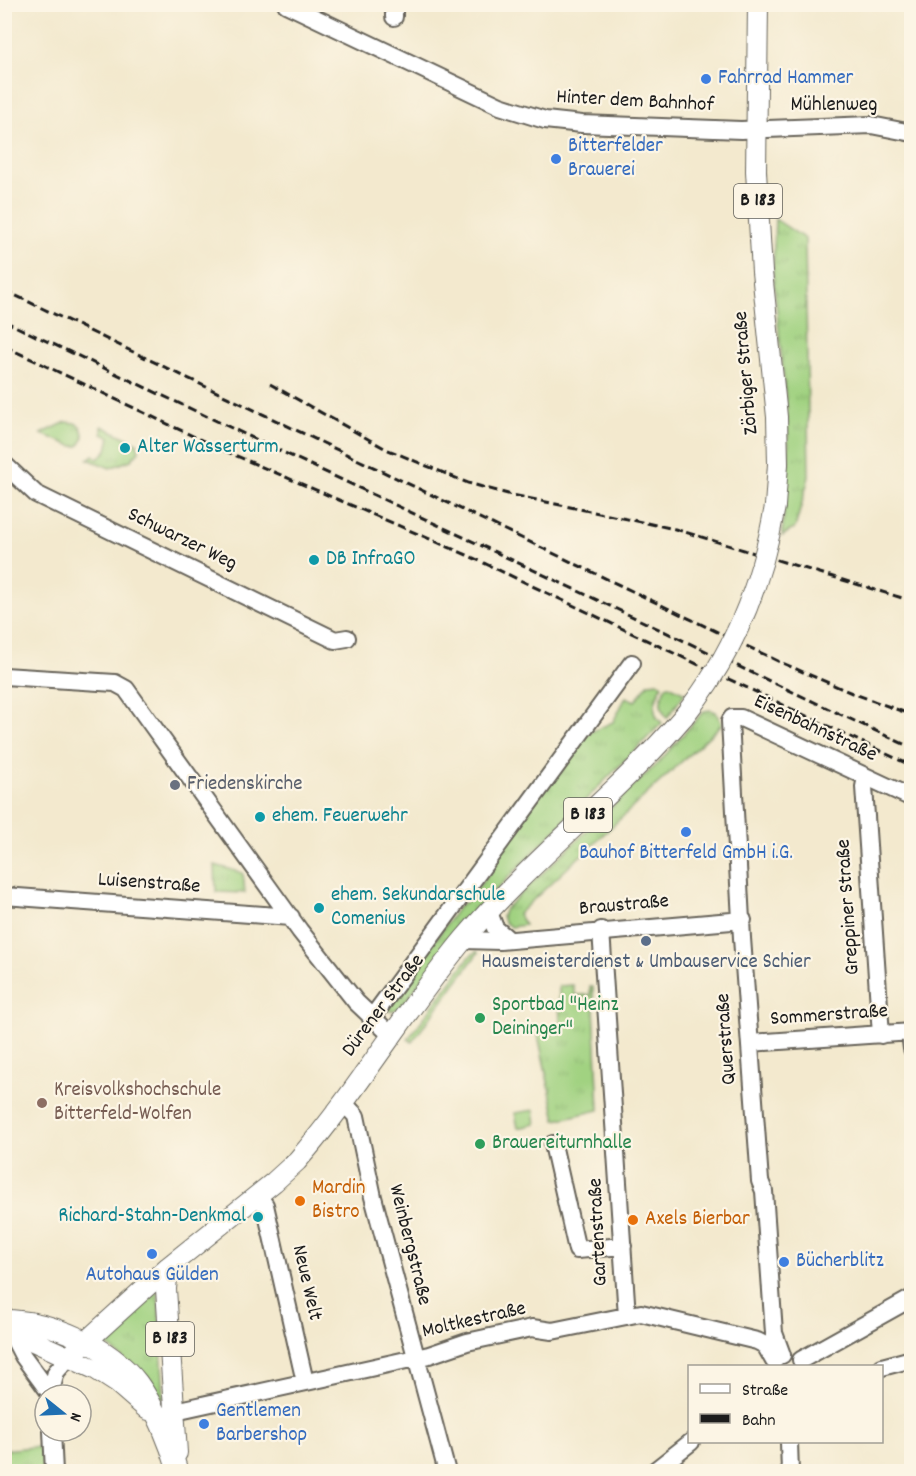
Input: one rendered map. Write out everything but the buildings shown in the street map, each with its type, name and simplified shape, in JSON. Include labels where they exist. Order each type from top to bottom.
[{"type":"main road","name":"Zörbiger Straße","points":[[684,716],[723,661],[748,608],[766,552],[775,507],[778,464],[777,417],[762,272],[755,129],[758,4]]},
{"type":"main road","name":"Dürener Straße","points":[[69,1357],[168,1267],[297,1161],[344,1102],[464,940],[684,716]]},
{"type":"main road","name":"B 183","points":[[168,1267],[166,1289],[178,1471]]},
{"type":"main road","points":[[6,1326],[27,1322],[52,1329],[84,1342],[128,1371],[139,1384],[178,1471]]},
{"type":"main road","points":[[6,1326],[112,1380],[156,1418]]},
{"type":"street","name":"Hinter dem Bahnhof","points":[[286,4],[500,106],[530,116],[582,124],[755,129]]},
{"type":"street","name":"Mühlenweg","points":[[755,129],[871,126],[912,133]]},
{"type":"street","name":"Schwarzer Weg","points":[[4,464],[36,494],[336,640],[347,638]]},
{"type":"street","name":"Dürener Straße","points":[[371,1019],[632,663]]},
{"type":"street","points":[[4,676],[115,683],[126,689],[291,917],[371,1019],[392,1036]]},
{"type":"street","name":"Eisenbahnstraße","points":[[732,718],[741,718],[912,798]]},
{"type":"street","name":"Querstraße","points":[[732,718],[729,726],[750,1043],[775,1361]]},
{"type":"street","name":"Greppiner Straße","points":[[866,777],[864,787],[881,1035]]},
{"type":"street","name":"Luisenstraße","points":[[4,896],[291,917]]},
{"type":"street","points":[[489,912],[495,928],[508,939]]},
{"type":"street","name":"Braustraße","points":[[464,940],[485,942],[601,930],[743,920]]},
{"type":"street","name":"Gartenstraße","points":[[601,930],[627,1316]]},
{"type":"street","name":"Sommerstraße","points":[[750,1043],[881,1035],[911,1038]]},
{"type":"street","name":"Weinbergstraße","points":[[344,1102],[356,1116],[373,1197],[447,1472]]},
{"type":"street","points":[[554,1144],[577,1250],[623,1246]]},
{"type":"street","name":"Neue Welt","points":[[258,1195],[265,1205],[305,1382]]},
{"type":"street","points":[[775,1361],[792,1354],[803,1363],[912,1298]]},
{"type":"street","name":"Moltkestraße","points":[[175,1411],[415,1358],[466,1342],[532,1328],[552,1331],[641,1313],[757,1341],[765,1345],[775,1361]]},
{"type":"street","points":[[6,1326],[42,1383]]},
{"type":"street","points":[[53,1383],[56,1372],[69,1357]]},
{"type":"street","points":[[883,1367],[912,1359]]},
{"type":"street","points":[[53,1443],[54,1472]]},
{"type":"street","points":[[652,1472],[691,1443]]},
{"type":"street","points":[[789,1443],[790,1472]]},
{"type":"green space","points":[[775,219],[805,239],[809,477],[795,528],[782,536],[789,457],[787,410],[773,273]]},
{"type":"green space","points":[[66,422],[75,423],[81,427],[84,437],[79,446],[72,446],[41,434]]},
{"type":"green space","points":[[102,426],[137,443],[139,451],[131,460],[110,468],[88,459],[93,455],[98,459],[107,450],[110,437],[102,434]]},
{"type":"green space","points":[[658,682],[662,685],[655,710],[662,723],[478,908],[400,1008],[391,1011],[386,1009],[460,905],[468,901],[489,873],[485,869],[584,735],[613,722],[626,697],[635,701],[649,683]]},
{"type":"green space","points":[[669,685],[685,693],[667,718],[661,702],[666,686]]},
{"type":"green space","points":[[704,711],[716,712],[722,724],[518,914],[525,925],[511,927],[504,922],[502,916],[505,909],[658,763]]},
{"type":"green space","points":[[215,865],[243,873],[245,893],[216,892]]},
{"type":"green space","points":[[477,951],[478,953],[412,1042],[408,1039],[469,957]]},
{"type":"green space","points":[[573,985],[575,995],[590,995],[590,987],[593,987],[599,1110],[556,1120],[537,1030],[560,1030],[559,986]]},
{"type":"green space","points":[[534,1110],[536,1124],[518,1128],[515,1113]]},
{"type":"green space","points":[[155,1292],[158,1293],[164,1398],[160,1397],[144,1376],[102,1341]]},
{"type":"green space","points":[[42,1446],[43,1471],[5,1471],[5,1450]]},
{"type":"railway","points":[[4,290],[780,662],[852,693],[912,715]]},
{"type":"railway","points":[[4,321],[912,748]]},
{"type":"railway","points":[[4,346],[218,448],[467,555],[912,766]]},
{"type":"railway","points":[[270,384],[386,449],[468,483],[508,494],[675,529],[912,601]]},
{"type":"place","name":"Fahrrad Hammer","points":[[706,79]]},
{"type":"place","name":"Bitterfelder Brauerei","points":[[556,159]]},
{"type":"place","name":"Alter Wasserturm","points":[[125,448]]},
{"type":"place","name":"DB InfraGO","points":[[314,560]]},
{"type":"place","name":"Friedenskirche","points":[[175,785]]},
{"type":"place","name":"ehem. Feuerwehr","points":[[260,817]]},
{"type":"place","name":"Bauhof Bitterfeld GmbH i.G.","points":[[686,832]]},
{"type":"place","name":"ehem. Sekundarschule Comenius","points":[[319,908]]},
{"type":"place","name":"Hausmeisterdienst & Umbauservice Schier","points":[[646,941]]},
{"type":"place","name":"Sportbad \"Heinz Deininger\"","points":[[480,1018]]},
{"type":"place","name":"Kreisvolkshochschule Bitterfeld-Wolfen","points":[[42,1103]]},
{"type":"place","name":"Brauereiturnhalle","points":[[480,1144]]},
{"type":"place","name":"Mardin Bistro","points":[[300,1201]]},
{"type":"place","name":"Richard-Stahn-Denkmal","points":[[258,1217]]},
{"type":"place","name":"Axels Bierbar","points":[[633,1220]]},
{"type":"place","name":"Autohaus Gülden","points":[[152,1254]]},
{"type":"place","name":"Bücherblitz","points":[[784,1262]]},
{"type":"place","name":"Gentlemen Barbershop","points":[[204,1424]]}]
